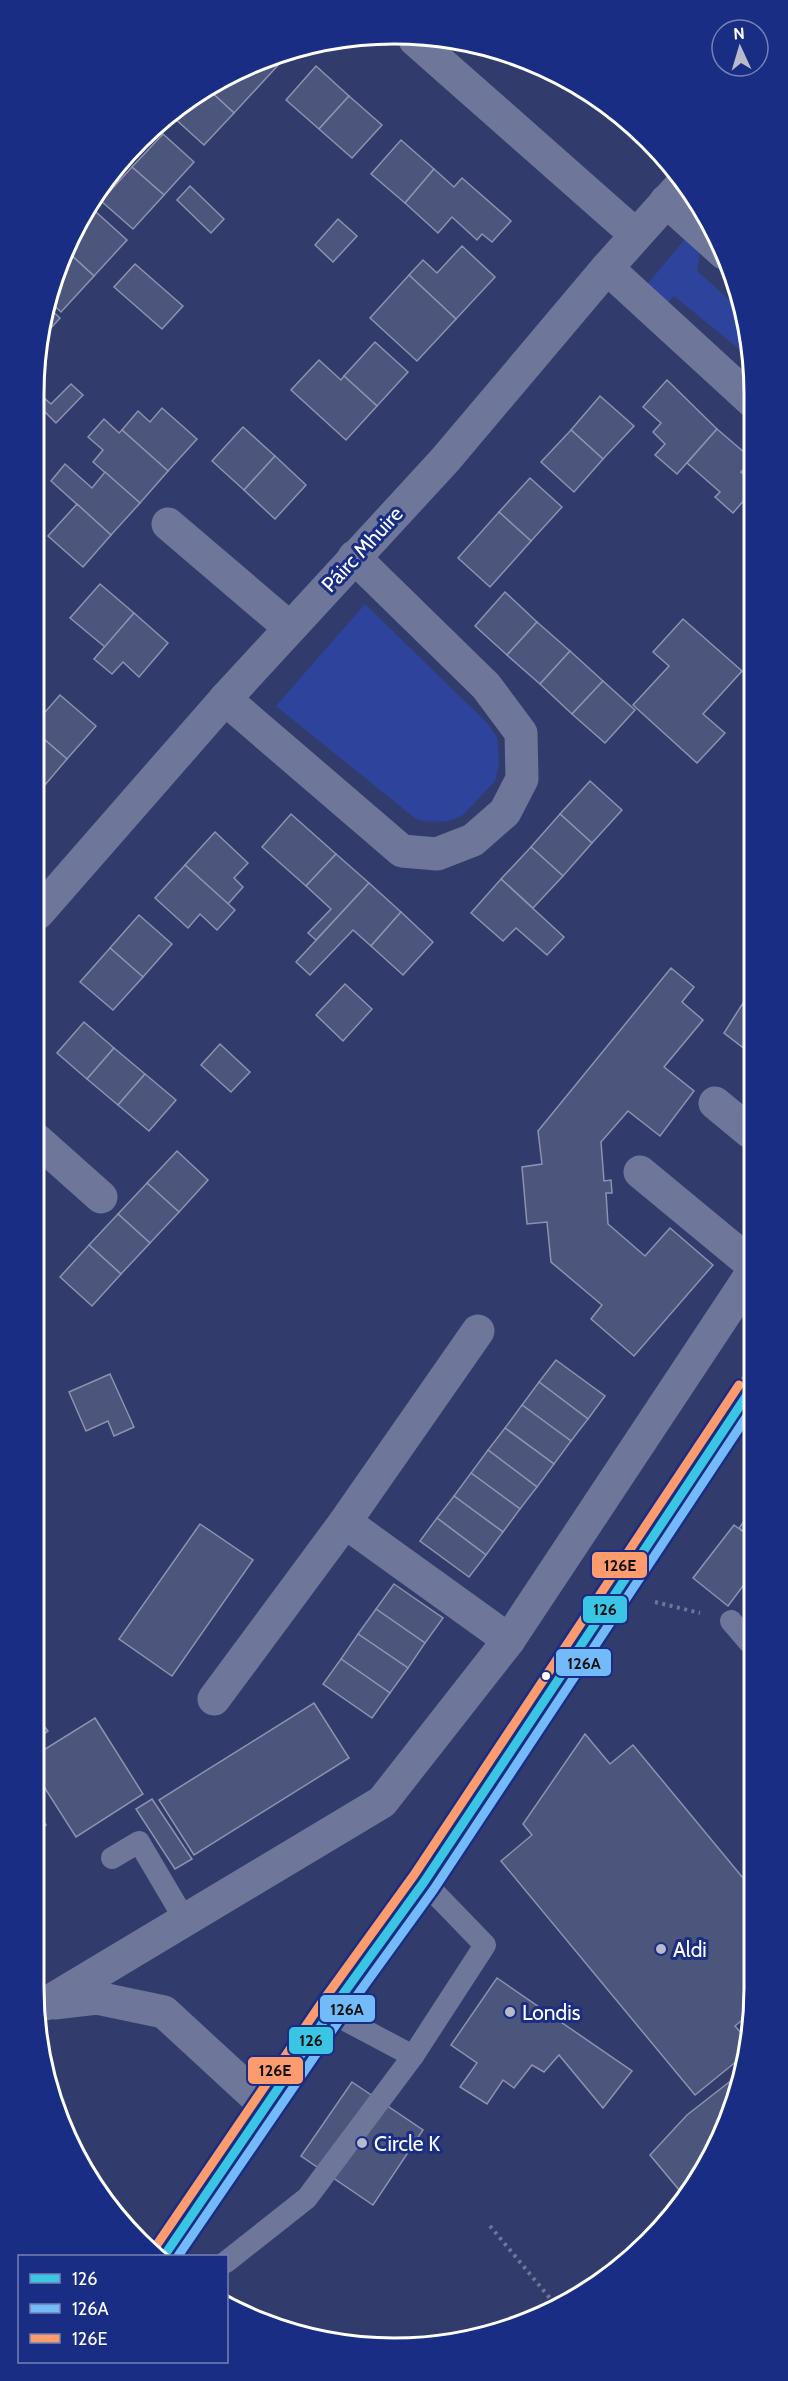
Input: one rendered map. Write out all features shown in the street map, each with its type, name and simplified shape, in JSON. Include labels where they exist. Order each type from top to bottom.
[{"type":"street","points":[[420,44],[636,236]]},
{"type":"street","points":[[675,192],[701,225]]},
{"type":"street","name":"Páirc Mhuire","points":[[44,906],[225,699],[445,460],[607,268],[675,192]]},
{"type":"street","points":[[607,268],[744,394]]},
{"type":"street","points":[[168,524],[290,628]]},
{"type":"street","points":[[225,699],[402,851],[437,854],[464,844],[474,840],[505,812],[522,779],[521,733],[486,686],[354,557]]},
{"type":"street","points":[[715,1103],[744,1127]]},
{"type":"street","points":[[44,1146],[101,1197]]},
{"type":"street","points":[[640,1172],[744,1258]]},
{"type":"street","points":[[44,2004],[382,1802],[509,1640],[744,1285]]},
{"type":"street","points":[[214,1700],[345,1522],[478,1331]]},
{"type":"street","points":[[166,2253],[330,2012],[424,1882],[614,1592],[744,1401]]},
{"type":"street","points":[[345,1522],[509,1640]]},
{"type":"street","points":[[44,2006],[97,1998],[164,2012],[266,2106]]},
{"type":"lane","points":[[731,1621],[744,1636]]},
{"type":"lane","points":[[112,1858],[139,1842],[185,1920]]},
{"type":"lane","points":[[228,2260],[307,2198],[414,2056],[485,1945],[424,1882]]},
{"type":"lane","points":[[330,2012],[414,2056]]},
{"type":"path","points":[[614,1592],[731,1621]]},
{"type":"path","points":[[490,2226],[551,2300]]},
{"type":"shaded area","points":[[685,239],[700,254],[697,271],[733,303],[742,352],[674,296],[665,305],[645,287]]},
{"type":"shaded area","points":[[365,604],[488,724],[497,737],[499,765],[495,781],[463,815],[449,821],[429,822],[416,819],[276,706]]},
{"type":"building","points":[[281,62],[234,113],[213,94]]},
{"type":"building","points":[[316,66],[349,96],[319,129],[286,100]]},
{"type":"building","points":[[213,94],[234,113],[204,145],[176,120]]},
{"type":"building","points":[[349,96],[382,125],[352,158],[319,129]]},
{"type":"building","points":[[163,134],[194,162],[164,195],[132,167]]},
{"type":"building","points":[[401,140],[434,169],[405,203],[371,174]]},
{"type":"building","points":[[132,167],[164,195],[133,229],[101,201]]},
{"type":"building","points":[[434,169],[454,187],[462,178],[511,221],[492,242],[482,234],[477,240],[452,217],[438,233],[405,203]]},
{"type":"building","points":[[190,186],[224,219],[211,233],[177,200]]},
{"type":"building","points":[[96,212],[127,240],[94,276],[72,256]]},
{"type":"building","points":[[338,219],[357,236],[333,262],[315,245]]},
{"type":"building","points":[[462,246],[495,277],[456,319],[409,275],[423,260],[437,273]]},
{"type":"building","points":[[72,256],[94,276],[61,312],[54,306]]},
{"type":"building","points":[[135,264],[183,306],[162,329],[114,287]]},
{"type":"building","points":[[409,275],[456,319],[417,361],[370,318]]},
{"type":"building","points":[[53,312],[60,318],[49,330]]},
{"type":"building","points":[[375,342],[408,372],[377,406],[344,376]]},
{"type":"building","points":[[319,360],[341,380],[344,376],[377,406],[346,440],[291,390]]},
{"type":"building","points":[[667,380],[717,429],[677,474],[655,455],[665,444],[653,432],[661,423],[643,407]]},
{"type":"building","points":[[71,384],[83,395],[56,423],[44,411],[44,398],[51,404]]},
{"type":"building","points":[[600,396],[634,426],[603,459],[571,430]]},
{"type":"building","points":[[162,408],[197,439],[168,471],[122,430],[138,411],[150,422]]},
{"type":"building","points":[[104,419],[119,433],[122,430],[168,471],[140,503],[93,462],[103,450],[88,437]]},
{"type":"building","points":[[243,427],[275,456],[244,490],[212,461]]},
{"type":"building","points":[[717,429],[744,452],[744,468],[741,472],[744,474],[744,500],[733,513],[715,497],[720,492],[687,463]]},
{"type":"building","points":[[571,430],[603,459],[574,492],[541,462]]},
{"type":"building","points":[[275,456],[306,485],[275,519],[244,490]]},
{"type":"building","points":[[65,464],[92,488],[105,472],[140,503],[111,535],[51,481]]},
{"type":"building","points":[[530,478],[562,507],[531,541],[499,512]]},
{"type":"building","points":[[77,504],[111,535],[83,567],[48,536]]},
{"type":"building","points":[[499,512],[531,541],[490,587],[458,558]]},
{"type":"building","points":[[100,584],[134,613],[105,647],[70,618]]},
{"type":"building","points":[[505,592],[537,622],[507,655],[475,626]]},
{"type":"building","points":[[134,613],[168,643],[139,677],[123,662],[112,674],[94,659]]},
{"type":"building","points":[[683,619],[742,671],[703,714],[725,733],[697,763],[633,705],[669,666],[653,652]]},
{"type":"building","points":[[537,622],[570,651],[540,684],[507,655]]},
{"type":"building","points":[[570,651],[603,681],[572,714],[540,684]]},
{"type":"building","points":[[603,681],[635,710],[605,743],[572,714]]},
{"type":"building","points":[[60,695],[96,726],[67,759],[44,739],[44,713]]},
{"type":"building","points":[[44,739],[67,759],[44,786]]},
{"type":"building","points":[[590,781],[622,810],[592,843],[560,814]]},
{"type":"building","points":[[291,814],[336,854],[306,886],[262,847]]},
{"type":"building","points":[[560,814],[592,843],[563,876],[531,847]]},
{"type":"building","points":[[215,832],[248,863],[234,878],[243,887],[228,904],[185,865]]},
{"type":"building","points":[[531,847],[563,876],[533,908],[501,879]]},
{"type":"building","points":[[336,854],[369,883],[316,940],[308,933],[331,909],[306,886]]},
{"type":"building","points":[[185,865],[235,910],[217,930],[200,914],[188,928],[155,898]]},
{"type":"building","points":[[501,879],[564,937],[547,955],[516,928],[503,941],[471,913]]},
{"type":"building","points":[[369,883],[401,912],[371,946],[353,930],[310,975],[296,962]]},
{"type":"building","points":[[401,912],[433,942],[403,975],[371,946]]},
{"type":"building","points":[[139,915],[172,944],[143,977],[110,948]]},
{"type":"building","points":[[110,948],[143,977],[113,1010],[80,982]]},
{"type":"building","points":[[671,968],[694,987],[682,1002],[703,1020],[664,1067],[694,1091],[660,1136],[628,1111],[601,1142],[604,1181],[611,1180],[612,1193],[606,1193],[608,1224],[645,1256],[670,1228],[713,1265],[634,1356],[591,1319],[602,1305],[551,1262],[547,1222],[527,1224],[522,1167],[542,1164],[538,1131]]},
{"type":"building","points":[[345,984],[372,1009],[343,1041],[316,1015]]},
{"type":"building","points":[[744,1001],[744,1048],[724,1033]]},
{"type":"building","points":[[84,1022],[114,1048],[87,1079],[57,1053]]},
{"type":"building","points":[[220,1044],[250,1072],[231,1092],[201,1065]]},
{"type":"building","points":[[114,1048],[145,1074],[118,1105],[87,1079]]},
{"type":"building","points":[[145,1074],[176,1100],[149,1131],[118,1105]]},
{"type":"building","points":[[177,1151],[208,1180],[179,1212],[147,1183]]},
{"type":"building","points":[[147,1183],[179,1212],[150,1243],[118,1214]]},
{"type":"building","points":[[118,1214],[150,1243],[121,1274],[89,1245]]},
{"type":"building","points":[[89,1245],[121,1274],[92,1306],[60,1277]]},
{"type":"building","points":[[556,1360],[605,1396],[588,1419],[539,1382]]},
{"type":"building","points":[[110,1374],[134,1427],[114,1436],[108,1421],[86,1431],[69,1392]]},
{"type":"building","points":[[539,1382],[588,1419],[571,1441],[522,1405]]},
{"type":"building","points":[[522,1405],[571,1441],[554,1464],[505,1428]]},
{"type":"building","points":[[505,1428],[554,1464],[537,1487],[488,1450]]},
{"type":"building","points":[[488,1450],[537,1487],[520,1509],[471,1473]]},
{"type":"building","points":[[471,1473],[520,1509],[503,1532],[454,1496]]},
{"type":"building","points":[[454,1496],[503,1532],[486,1555],[437,1518]]},
{"type":"building","points":[[437,1518],[486,1555],[469,1577],[420,1541]]},
{"type":"building","points":[[744,1522],[744,1532],[739,1528]]},
{"type":"building","points":[[200,1524],[253,1560],[172,1676],[119,1639]]},
{"type":"building","points":[[734,1525],[744,1532],[744,1585],[728,1606],[693,1578]]},
{"type":"building","points":[[394,1584],[443,1618],[425,1643],[376,1609]]},
{"type":"building","points":[[376,1609],[425,1643],[408,1668],[358,1634]]},
{"type":"building","points":[[358,1634],[408,1668],[390,1693],[341,1659]]},
{"type":"building","points":[[341,1659],[390,1693],[372,1718],[323,1684]]},
{"type":"building","points":[[314,1703],[349,1758],[194,1855],[159,1800]]},
{"type":"building","points":[[95,1718],[143,1794],[76,1837],[44,1787],[44,1750]]},
{"type":"building","name":"Aldi","points":[[585,1734],[610,1764],[633,1745],[744,1879],[744,2010],[743,2019],[735,2026],[742,2034],[737,2061],[695,2095],[501,1861],[532,1835],[523,1824]]},
{"type":"building","points":[[152,1799],[192,1859],[175,1869],[136,1809]]},
{"type":"building","name":"Londis","points":[[497,1978],[632,2071],[603,2108],[559,2055],[544,2072],[532,2065],[514,2088],[503,2080],[487,2104],[460,2087],[477,2063],[451,2045]]},
{"type":"building","points":[[733,2079],[708,2142],[679,2190],[650,2155],[687,2115]]},
{"type":"building","name":"Circle K","points":[[352,2082],[423,2130],[373,2205],[301,2156]]},
{"type":"transit line","name":"126E","points":[[157,2245],[320,2005],[414,1875],[739,1385]]},
{"type":"transit line","name":"126","points":[[166,2253],[330,2012],[424,1882],[744,1400]]},
{"type":"transit line","name":"126A","points":[[179,2255],[340,2019],[434,1889],[744,1421]]},
{"type":"place","name":"Aldi","points":[[661,1949]]},
{"type":"place","name":"Londis","points":[[510,2012]]},
{"type":"place","name":"Circle K","points":[[362,2143]]}]
